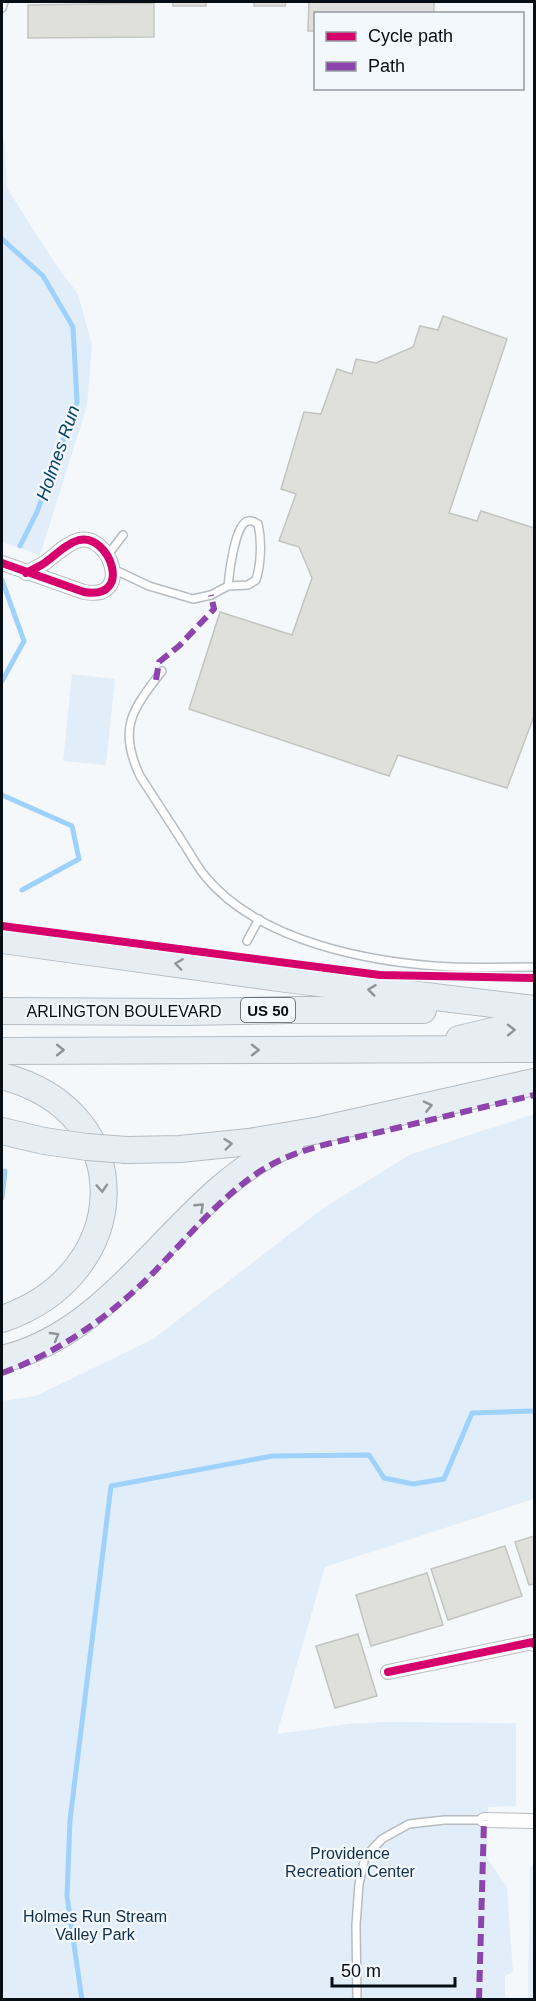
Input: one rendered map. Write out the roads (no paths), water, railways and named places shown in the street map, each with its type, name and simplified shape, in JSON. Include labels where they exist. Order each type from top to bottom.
[{"type":"highway","points":[[2,940],[294,980],[534,1009]]},
{"type":"highway","name":"ARLINGTON BOULEVARD","points":[[2,1011],[534,1009]]},
{"type":"highway","points":[[412,1050],[497,1030],[534,1030]]},
{"type":"highway","points":[[2,1051],[534,1049]]},
{"type":"highway","points":[[2,1076],[42,1092],[62,1104],[78,1120],[88,1133],[99,1163],[103,1184],[103,1206],[92,1247],[71,1276],[52,1293],[2,1319]]},
{"type":"highway","points":[[2,1131],[44,1141],[87,1147],[127,1150],[180,1149],[249,1142],[320,1130],[534,1082]]},
{"type":"highway","points":[[2,1359],[37,1347],[90,1315],[233,1178],[248,1166],[282,1146],[320,1130]]},
{"type":"street","points":[[2,563],[27,573],[92,594],[110,587],[114,579],[110,562],[98,544],[87,540],[78,541],[64,548],[27,573]]},
{"type":"street","points":[[388,1672],[534,1642]]},
{"type":"street","points":[[484,1820],[534,1821]]},
{"type":"lane","points":[[2,8],[4,2]]},
{"type":"lane","points":[[123,535],[110,562],[149,586],[193,599],[211,595],[228,586],[248,585],[256,580],[260,533],[258,524],[254,522],[249,520],[241,527],[233,554],[228,586]]},
{"type":"lane","points":[[162,671],[140,699],[133,716],[129,739],[130,750],[136,768],[205,875],[231,900],[259,919],[310,941],[372,958],[451,967],[534,967]]},
{"type":"lane","points":[[248,941],[259,919]]},
{"type":"lane","points":[[357,2000],[359,1884],[365,1857],[382,1839],[409,1824],[444,1820],[484,1820]]},
{"type":"waterway","name":"Holmes Run","points":[[2,239],[43,276],[73,327],[77,402],[37,512],[20,546]]},
{"type":"waterway","name":"Holmes Run","points":[[2,580],[24,641],[2,681]]},
{"type":"waterway","name":"Holmes Run","points":[[2,795],[72,826],[79,859],[22,890]]},
{"type":"waterway","name":"Holmes Run","points":[[2,1198],[5,1171]]},
{"type":"waterway","points":[[82,2000],[67,1896],[70,1820],[111,1486],[272,1456],[369,1455],[384,1478],[413,1484],[444,1479],[472,1413],[534,1411]]},
{"type":"park label","name":"Providence Recreation Center","points":[[350,1862]]},
{"type":"park label","name":"Holmes Run Stream Valley Park","points":[[95,1925]]}]
